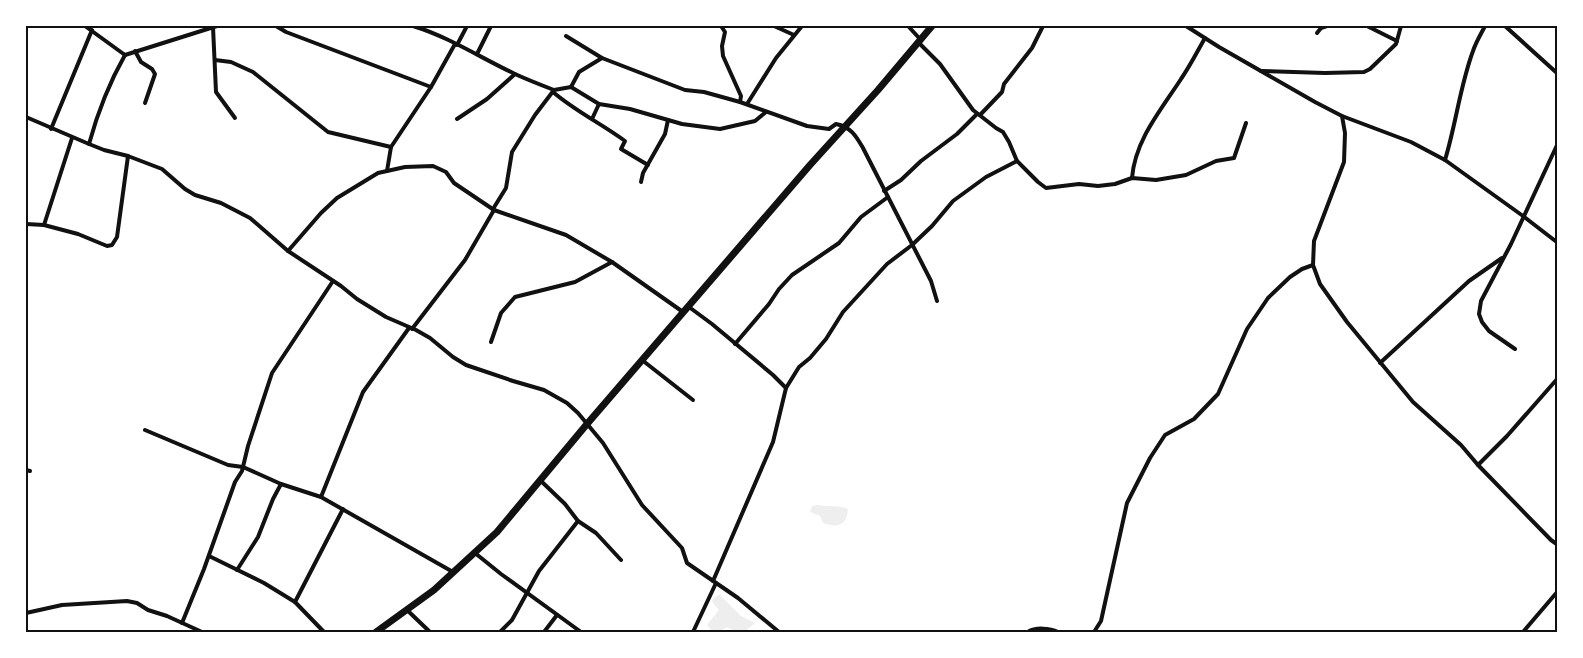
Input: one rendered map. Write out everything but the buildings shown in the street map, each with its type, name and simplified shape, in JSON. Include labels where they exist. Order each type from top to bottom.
[{"type":"highway","points":[[376,633],[434,590],[497,532],[642,360],[932,26]]},
{"type":"street","points":[[85,26],[125,55]]},
{"type":"street","points":[[89,144],[110,81],[125,55],[215,26],[216,92],[235,118]]},
{"type":"street","points":[[276,26],[286,32],[431,87]]},
{"type":"street","points":[[413,26],[430,31],[554,91],[566,103],[626,141],[621,149],[648,165]]},
{"type":"street","points":[[387,171],[391,147],[431,87],[467,26]]},
{"type":"street","points":[[477,54],[491,26]]},
{"type":"street","points":[[721,26],[725,32],[722,46],[723,56],[741,96],[740,102]]},
{"type":"street","points":[[774,26],[794,35]]},
{"type":"street","points":[[747,104],[776,58],[802,26]]},
{"type":"street","points":[[908,26],[940,64],[967,103],[1003,132],[1017,161],[1046,188],[1079,184],[1098,186],[1115,184],[1132,178],[1156,180],[1186,175],[1216,162],[1234,158],[1246,123]]},
{"type":"street","points":[[884,191],[957,134],[1002,92],[1004,84],[1032,48],[1043,26]]},
{"type":"street","points":[[1186,26],[1260,71],[1342,116],[1411,142],[1445,160],[1557,243]]},
{"type":"street","points":[[1317,33],[1321,28],[1327,26]]},
{"type":"street","points":[[1367,26],[1397,41]]},
{"type":"street","points":[[1260,71],[1325,74],[1364,72],[1396,44],[1401,26]]},
{"type":"street","points":[[1445,160],[1473,51],[1485,26]]},
{"type":"street","points":[[1505,26],[1557,74]]},
{"type":"street","points":[[51,129],[92,30]]},
{"type":"street","points":[[566,36],[602,58],[685,90],[704,92],[747,104],[807,126],[829,129],[837,124],[845,126],[855,135],[903,225],[931,281],[937,301]]},
{"type":"street","points":[[1132,178],[1133,163],[1147,131],[1205,38]]},
{"type":"street","points":[[135,51],[141,62],[152,69],[155,74],[145,103]]},
{"type":"street","points":[[571,87],[579,72],[602,58]]},
{"type":"street","points":[[215,60],[231,62],[253,72],[328,132],[391,147]]},
{"type":"street","points":[[457,119],[487,99],[515,74]]},
{"type":"street","points":[[321,497],[363,392],[465,260],[506,188],[512,152],[535,115],[554,91],[571,87],[598,104],[630,109],[682,124],[720,129],[755,121],[766,112]]},
{"type":"street","points":[[592,119],[598,104]]},
{"type":"street","points":[[1342,116],[1345,139],[1344,162],[1314,241],[1313,265],[1320,284],[1347,322],[1413,402],[1461,445],[1557,545]]},
{"type":"street","points":[[26,117],[72,138],[162,169],[190,192],[221,203],[250,218],[288,250],[378,312],[430,338],[466,365],[554,395],[578,413],[603,443],[642,505],[682,548],[687,563],[738,598],[779,633]]},
{"type":"street","points":[[641,182],[643,172],[665,134],[668,120]]},
{"type":"street","points":[[44,225],[72,138]]},
{"type":"street","points":[[1515,350],[1489,331],[1482,322],[1479,314],[1480,301],[1557,147]]},
{"type":"street","points":[[26,224],[44,225],[78,234],[107,246],[112,245],[117,237],[128,156]]},
{"type":"street","points":[[693,633],[773,442],[786,388],[799,367],[815,352],[843,312],[888,264],[932,226],[953,201],[986,177],[1017,161]]},
{"type":"street","points":[[288,250],[337,198],[378,173],[405,167],[433,166],[446,172],[454,183],[494,210],[566,235],[712,324],[786,388]]},
{"type":"street","points":[[735,344],[769,304],[778,289],[792,275],[839,243],[861,217],[888,197]]},
{"type":"street","points":[[1380,363],[1469,281],[1504,257]]},
{"type":"street","points":[[491,342],[501,313],[515,297],[575,282],[612,262]]},
{"type":"street","points":[[1094,633],[1101,621],[1127,503],[1150,458],[1165,435],[1194,419],[1218,394],[1247,329],[1268,298],[1290,277],[1313,265]]},
{"type":"street","points":[[182,623],[243,467],[272,373],[333,281]]},
{"type":"street","points":[[642,360],[693,400]]},
{"type":"street","points":[[1478,465],[1507,436],[1557,378]]},
{"type":"street","points":[[145,430],[228,465],[243,467],[282,484],[321,497],[454,572]]},
{"type":"street","points":[[540,480],[565,504],[578,521],[596,533],[621,560]]},
{"type":"street","points":[[237,570],[258,537],[273,499],[282,484]]},
{"type":"street","points":[[295,602],[343,509]]},
{"type":"street","points":[[500,633],[512,620],[539,571],[578,521]]},
{"type":"street","points":[[475,553],[581,633]]},
{"type":"street","points":[[209,556],[264,583],[295,602],[324,633]]},
{"type":"street","points":[[1523,633],[1557,591]]},
{"type":"street","points":[[26,614],[62,605],[127,601],[137,603],[202,633]]},
{"type":"street","points":[[407,610],[430,633]]},
{"type":"street","points":[[544,633],[557,615]]},
{"type":"street","points":[[1028,633],[1031,630],[1053,630],[1058,633]]},
{"type":"shaded area","points":[[812,506],[848,509],[846,519],[837,525],[823,523],[820,516],[810,512]]},
{"type":"shaded area","points":[[720,595],[741,616],[755,623],[744,632],[736,632],[727,627],[713,632],[707,625],[719,610],[712,600]]}]
